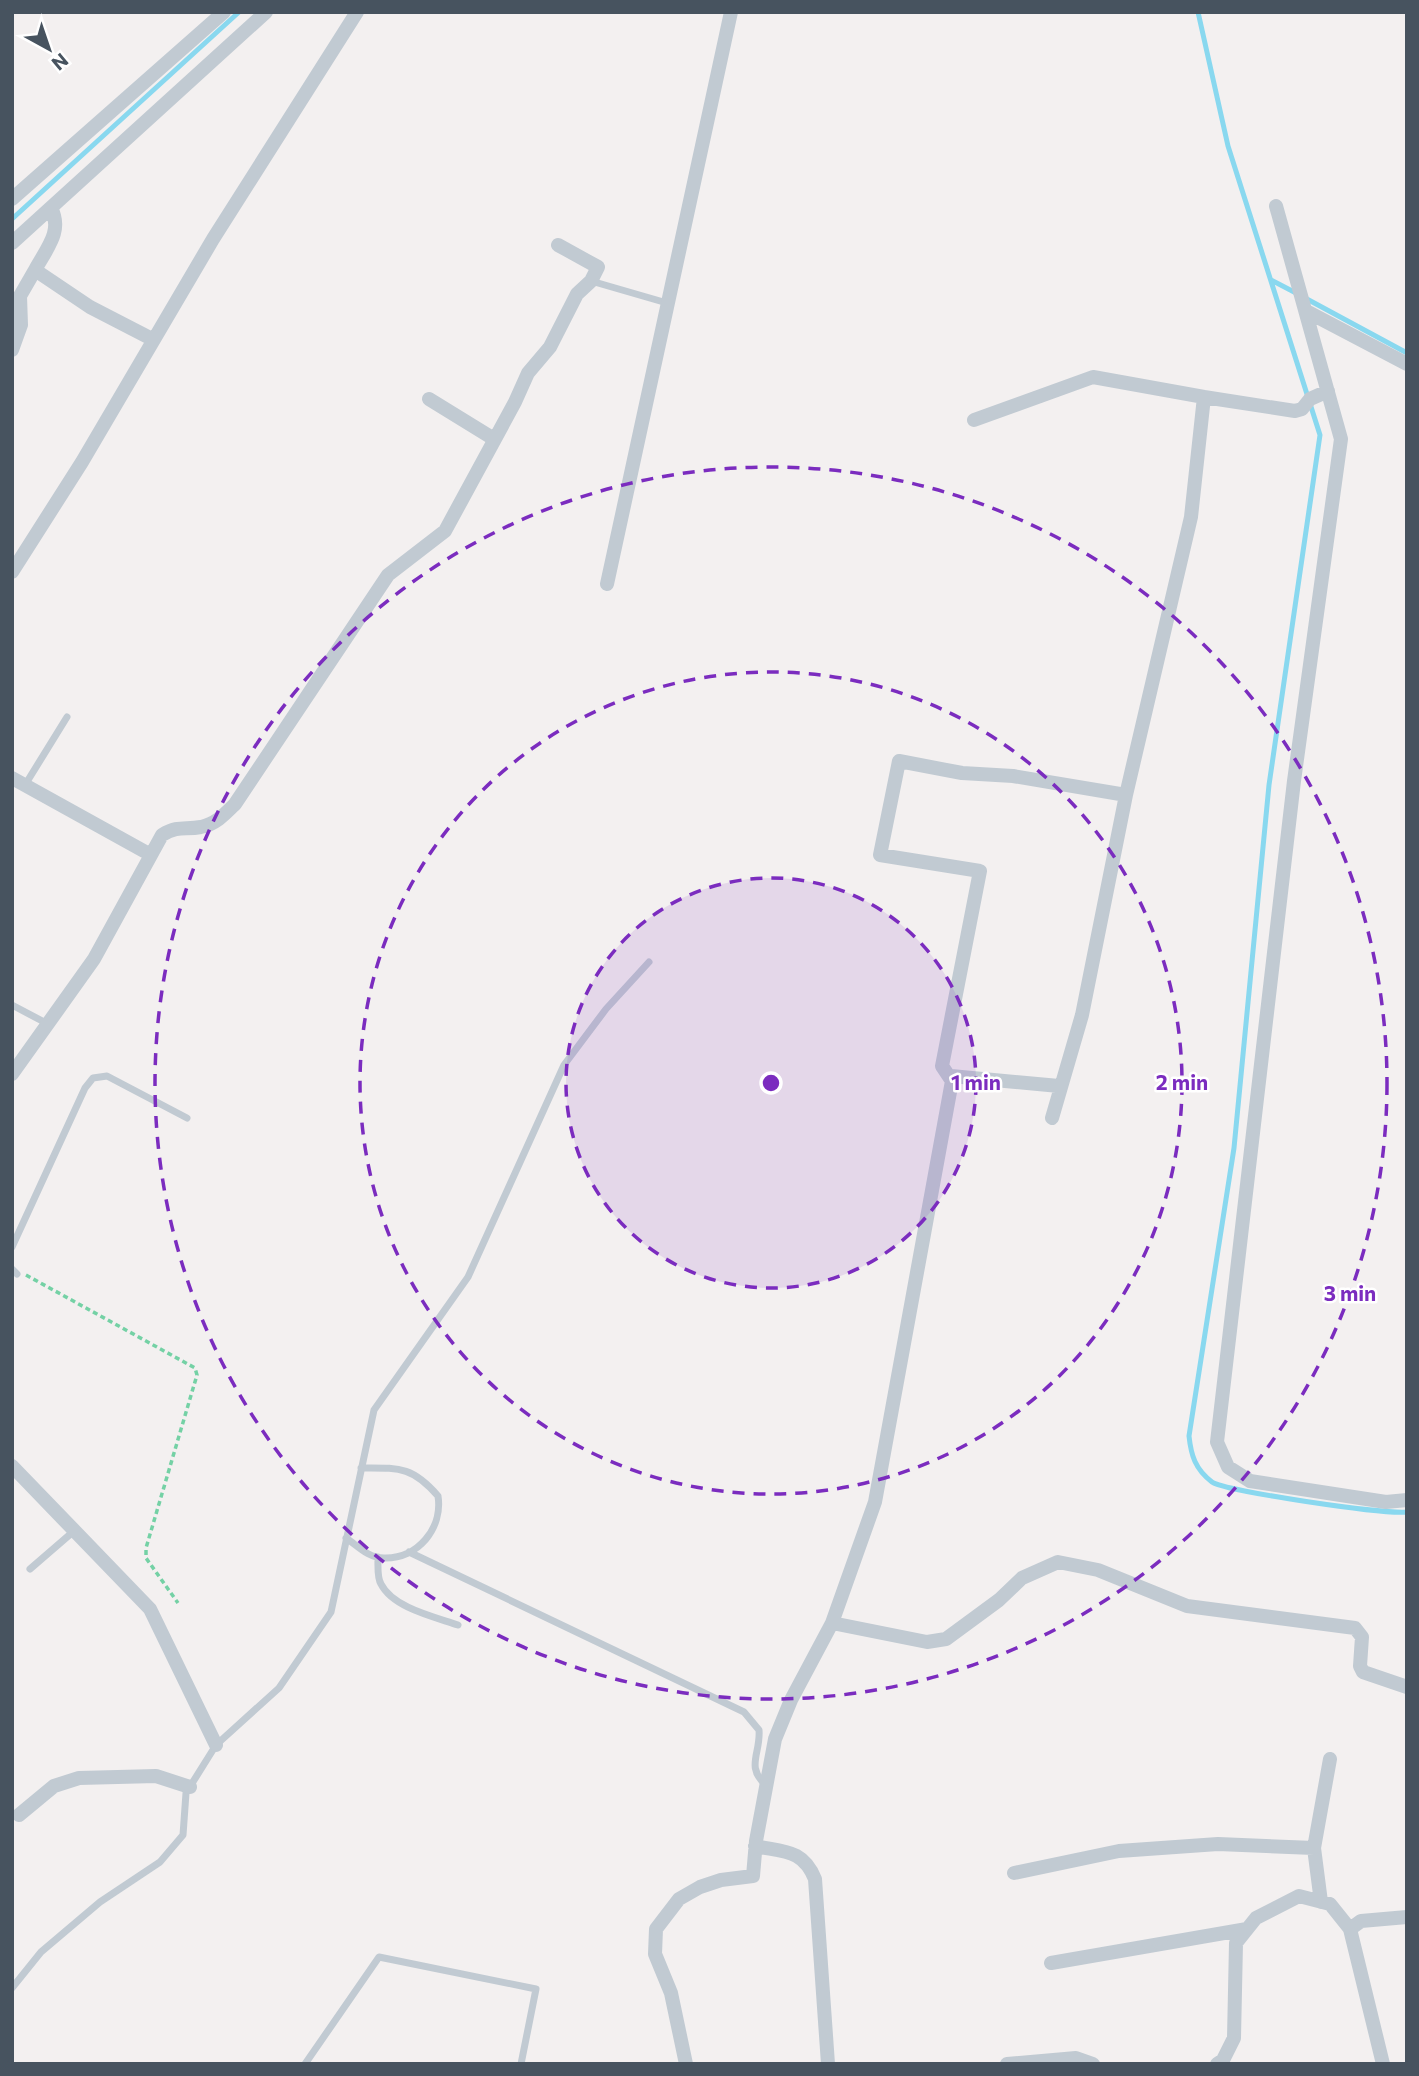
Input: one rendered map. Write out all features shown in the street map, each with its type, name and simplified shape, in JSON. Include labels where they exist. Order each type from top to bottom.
[{"type":"street","points":[[12,199],[224,12]]},
{"type":"street","points":[[12,243],[266,12]]},
{"type":"street","points":[[12,572],[82,462],[152,339],[357,12]]},
{"type":"street","points":[[607,583],[731,12]]},
{"type":"street","points":[[1276,206],[1306,311],[1323,393],[1341,439],[1294,781],[1217,1442],[1228,1467],[1250,1481],[1386,1502],[1407,1500]]},
{"type":"street","points":[[12,350],[19,338],[21,326],[20,296],[58,225],[51,208]]},
{"type":"street","points":[[12,1074],[94,959],[162,835],[176,826],[200,827],[218,820],[235,804],[388,575],[445,531],[528,373],[550,347],[580,288],[592,281],[597,264],[558,245]]},
{"type":"street","points":[[35,270],[90,307],[152,339]]},
{"type":"street","points":[[1306,311],[1407,364]]},
{"type":"street","points":[[974,420],[1093,377],[1295,411],[1302,409],[1323,393]]},
{"type":"street","points":[[1052,1118],[1059,1086],[1082,1015],[1126,795],[1191,517],[1205,397]]},
{"type":"street","points":[[429,399],[494,439]]},
{"type":"street","points":[[1059,1086],[951,1076],[942,1066],[980,871],[880,855],[899,761],[962,773],[1013,776],[1126,795]]},
{"type":"street","points":[[19,782],[151,855]]},
{"type":"street","points":[[686,2064],[671,1993],[655,1954],[656,1929],[679,1899],[700,1887],[721,1880],[753,1876],[755,1846],[775,1739],[832,1623],[875,1502],[951,1076]]},
{"type":"street","points":[[12,1466],[150,1609],[216,1745]]},
{"type":"street","points":[[832,1623],[927,1642],[946,1639],[999,1600],[1022,1578],[1058,1562],[1098,1570],[1187,1605],[1355,1628],[1362,1637],[1363,1672],[1407,1687]]},
{"type":"street","points":[[1321,1902],[1314,1848],[1330,1759]]},
{"type":"street","points":[[19,1815],[54,1786],[79,1778],[156,1776],[190,1787]]},
{"type":"street","points":[[1014,1873],[1119,1851],[1218,1844],[1314,1848]]},
{"type":"street","points":[[755,1846],[797,1854],[808,1864],[815,1879],[828,2064]]},
{"type":"street","points":[[1217,2064],[1223,2060],[1234,2038],[1236,1943],[1256,1918],[1299,1896],[1331,1904],[1350,1929],[1383,2064]]},
{"type":"street","points":[[1350,1929],[1362,1921],[1407,1917]]},
{"type":"street","points":[[1051,1963],[1247,1929]]},
{"type":"street","points":[[1007,2064],[1076,2058],[1093,2064]]},
{"type":"lane","points":[[592,281],[667,303]]},
{"type":"lane","points":[[19,782],[67,717]]},
{"type":"lane","points":[[12,1988],[41,1952],[90,1910],[160,1862],[183,1835],[186,1794],[216,1745],[279,1688],[331,1612],[374,1410],[468,1278],[564,1065],[606,1009],[649,962]]},
{"type":"lane","points":[[12,1005],[46,1023]]},
{"type":"lane","points":[[12,1247],[85,1088],[93,1078],[107,1076],[187,1118]]},
{"type":"lane","points":[[346,1538],[367,1554],[385,1559],[409,1552],[431,1535],[437,1521],[438,1496],[415,1474],[399,1468],[361,1468]]},
{"type":"lane","points":[[30,1569],[75,1530]]},
{"type":"lane","points":[[409,1552],[744,1712],[759,1730],[754,1769],[756,1777],[766,1785]]},
{"type":"lane","points":[[378,1557],[380,1584],[391,1596],[412,1608],[458,1625]]},
{"type":"lane","points":[[305,2064],[379,1957],[536,1989],[521,2064]]},
{"type":"path","points":[[15,1271],[31,1276],[195,1368],[197,1375],[146,1548],[146,1558],[178,1604]]},
{"type":"waterway","points":[[12,219],[239,12]]},
{"type":"waterway","points":[[1198,12],[1228,146],[1320,435],[1269,785],[1234,1148],[1189,1436],[1195,1461],[1202,1472],[1212,1482],[1223,1486],[1339,1506],[1407,1512]]},
{"type":"waterway","points":[[1271,280],[1296,293]]},
{"type":"waterway","points":[[1305,298],[1407,353]]}]
